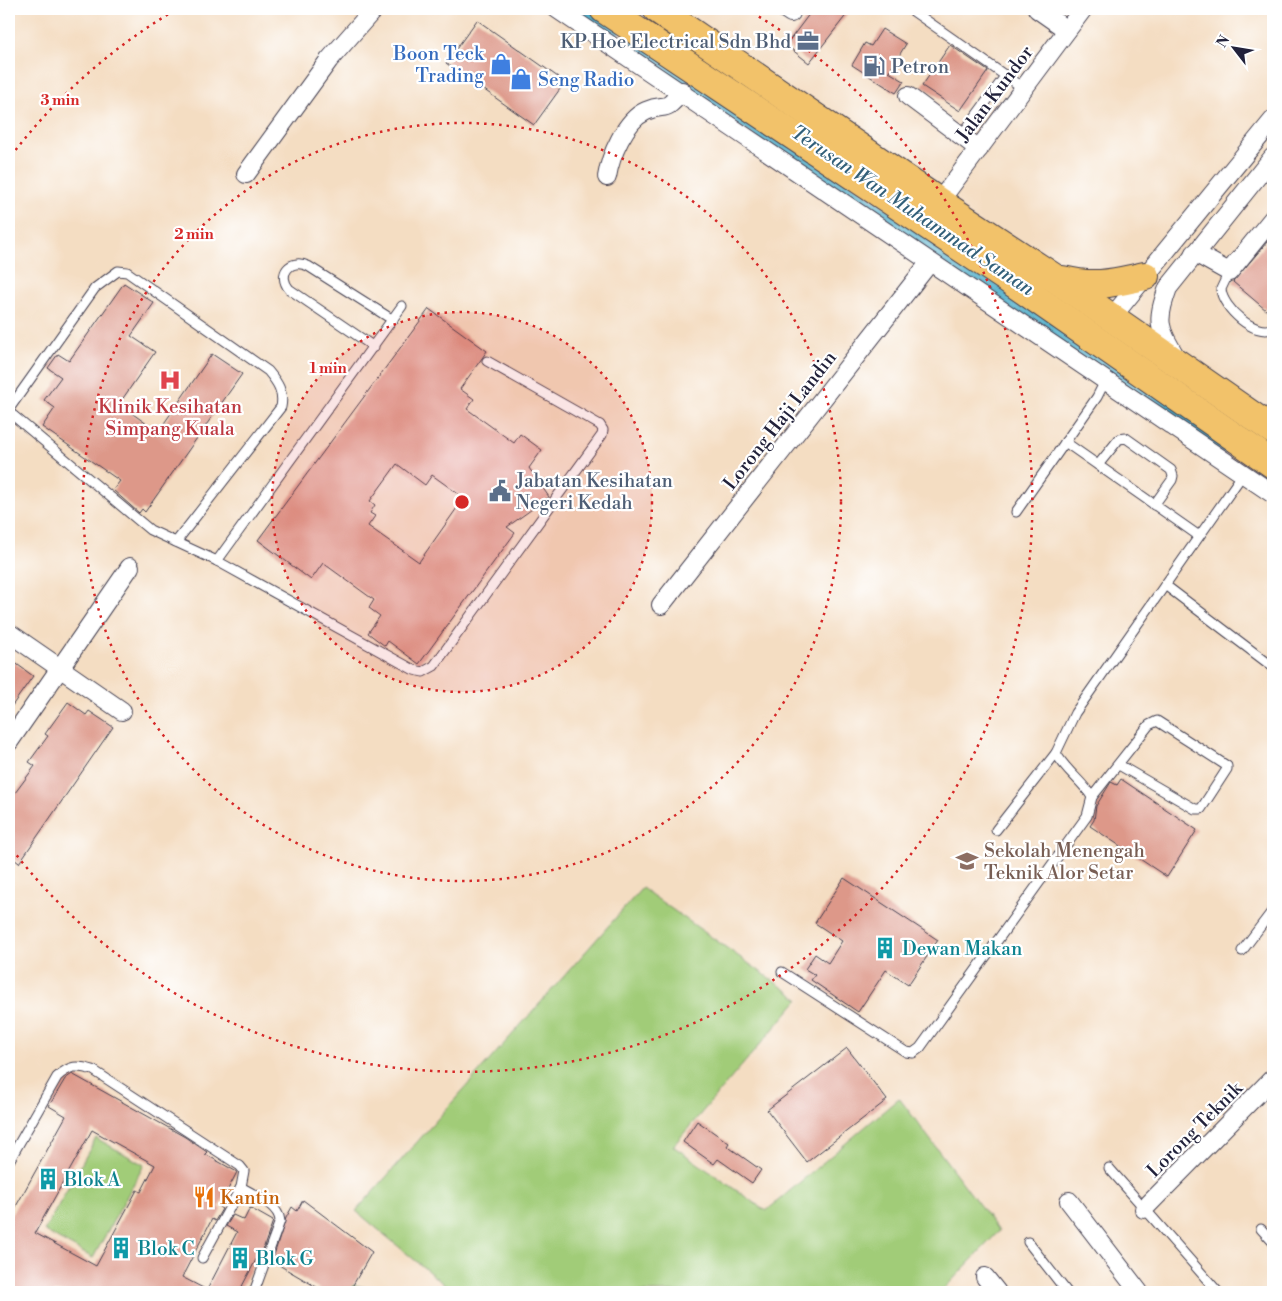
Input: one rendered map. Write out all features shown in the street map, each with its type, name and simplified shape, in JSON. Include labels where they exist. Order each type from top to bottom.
[{"type":"main road","points":[[604,9],[1056,312],[1251,464]]},
{"type":"main road","points":[[657,9],[939,202],[1112,317],[1183,369],[1273,430]]},
{"type":"main road","points":[[1056,279],[1086,286],[1107,285],[1145,276]]},
{"type":"street","points":[[246,174],[329,60],[374,9]]},
{"type":"street","points":[[557,9],[682,91],[1105,381],[1251,464],[1273,494]]},
{"type":"street","points":[[1037,9],[1067,30]]},
{"type":"street","name":"Jalan Kundor","points":[[939,202],[1083,9]]},
{"type":"street","points":[[607,177],[613,152],[632,124],[644,112],[668,107],[682,91]]},
{"type":"street","points":[[908,96],[979,149]]},
{"type":"street","points":[[1112,317],[1273,120]]},
{"type":"street","points":[[1183,369],[1165,337],[1160,311],[1168,288],[1273,157]]},
{"type":"street","points":[[1195,253],[1228,272],[1273,218]]},
{"type":"street","name":"Lorong Haji Landin","points":[[661,606],[930,262]]},
{"type":"street","points":[[9,742],[130,567]]},
{"type":"street","points":[[9,633],[122,711]]},
{"type":"street","name":"Lorong Teknik","points":[[1144,1209],[1273,1078]]},
{"type":"street","points":[[1069,1201],[1139,1292]]},
{"type":"street","points":[[985,1277],[997,1292]]},
{"type":"lane","points":[[910,9],[1023,88]]},
{"type":"lane","points":[[961,136],[1006,75]]},
{"type":"lane","points":[[374,346],[289,289],[284,283],[284,275],[287,268],[293,263],[301,262],[393,320]]},
{"type":"lane","points":[[9,408],[95,288],[118,271],[128,272],[268,371],[277,382],[284,396],[281,407],[176,542]]},
{"type":"lane","points":[[1228,272],[1221,290],[1226,306],[1259,330],[1267,332],[1273,328]]},
{"type":"lane","points":[[217,561],[402,306]]},
{"type":"lane","points":[[9,412],[150,530],[217,561],[414,670],[423,672],[434,666],[602,435],[603,430],[600,424],[487,361]]},
{"type":"lane","points":[[1016,512],[1066,442],[1105,381]]},
{"type":"lane","points":[[1098,465],[1119,439],[1126,438],[1171,470],[1174,476],[1154,505]]},
{"type":"lane","points":[[1066,442],[1199,536]]},
{"type":"lane","points":[[996,830],[1056,753],[1075,714],[1251,464]]},
{"type":"lane","points":[[1165,585],[1273,667]]},
{"type":"lane","points":[[782,972],[906,1052],[913,1053],[920,1048],[1087,816],[1092,797],[1119,765],[1149,724],[1157,722],[1227,766],[1227,773],[1201,809],[1195,809],[1119,765]]},
{"type":"lane","points":[[1056,753],[1061,762],[1092,797]]},
{"type":"lane","points":[[1242,951],[1273,910]]},
{"type":"lane","points":[[9,1161],[57,1077],[68,1068],[79,1065],[93,1070],[240,1166],[244,1171],[241,1187],[202,1258]]},
{"type":"lane","points":[[1109,1168],[1218,1292]]},
{"type":"lane","points":[[241,1187],[280,1214],[280,1221],[254,1292]]},
{"type":"lane","points":[[1262,1229],[1273,1242]]},
{"type":"lane","points":[[1028,1242],[1067,1292]]},
{"type":"green space","points":[[642,888],[799,999],[673,1146],[766,1211],[899,1098],[999,1231],[941,1292],[453,1292],[356,1211]]},
{"type":"green space","points":[[96,1138],[144,1165],[93,1258],[44,1231]]},
{"type":"green space","points":[[354,1285],[387,1292],[312,1292]]},
{"type":"building","points":[[813,9],[851,9],[809,63],[786,45]]},
{"type":"building","points":[[477,20],[565,82],[534,125],[446,63]]},
{"type":"building","points":[[882,29],[906,44],[889,72],[904,81],[896,93],[852,65],[865,43],[871,46]]},
{"type":"building","points":[[950,45],[988,71],[960,111],[922,86]]},
{"type":"building","points":[[1273,235],[1273,316],[1233,282]]},
{"type":"building","points":[[124,283],[154,303],[131,336],[155,352],[119,404],[158,432],[212,354],[242,374],[145,512],[142,509],[139,513],[113,490],[120,481],[42,427],[55,408],[44,400],[61,377],[48,368],[58,354],[69,361]]},
{"type":"building","name":"Jabatan Kesihatan Negeri Kedah","points":[[429,309],[487,351],[460,389],[474,399],[467,409],[514,443],[520,434],[542,450],[529,468],[549,497],[507,527],[515,533],[419,664],[388,641],[385,646],[368,633],[380,616],[369,608],[374,600],[323,563],[311,580],[258,540]],"holes":[[[397,464],[425,485],[432,475],[464,498],[419,562],[368,526],[375,516],[370,513],[375,505],[370,501]]]},
{"type":"building","points":[[14,662],[33,676],[9,710],[9,669]]},
{"type":"building","points":[[68,702],[86,715],[89,711],[113,727],[19,863],[9,855],[9,801],[35,766],[29,762],[48,736],[45,734]]},
{"type":"building","points":[[1121,779],[1197,830],[1167,877],[1090,826],[1094,820],[1096,806],[1111,782],[1117,785]]},
{"type":"building","name":"Dewan Makan","points":[[844,878],[938,940],[908,985],[886,970],[858,1012],[811,980],[815,975],[805,969],[815,954],[828,963],[842,941],[815,923]]},
{"type":"building","points":[[847,1048],[887,1100],[807,1162],[767,1110]]},
{"type":"building","points":[[72,1074],[185,1137],[207,1152],[205,1154],[237,1172],[219,1207],[222,1209],[215,1221],[212,1219],[182,1277],[207,1290],[237,1232],[226,1226],[233,1215],[244,1220],[250,1208],[273,1221],[261,1255],[259,1254],[239,1292],[17,1292],[9,1288],[9,1219],[66,1116],[49,1106],[65,1079]],"holes":[[[92,1130],[155,1165],[141,1192],[137,1190],[96,1266],[35,1233]]]},
{"type":"building","points":[[697,1121],[729,1143],[727,1146],[761,1170],[752,1183],[718,1159],[714,1164],[683,1142]]},
{"type":"building","points":[[303,1200],[372,1252],[349,1292],[325,1292],[272,1261],[286,1218],[292,1207],[297,1211]]},
{"type":"waterway","name":"Terusan Wan Muhammad Saman","points":[[580,9],[612,30]]},
{"type":"waterway","name":"Terusan Wan Muhammad Saman","points":[[636,47],[1223,446]]},
{"type":"place","name":"KP Hoe Electrical Sdn Bhd","points":[[808,41]]},
{"type":"place","name":"Boon Teck Trading","points":[[501,64]]},
{"type":"place","name":"Petron","points":[[874,66]]},
{"type":"place","name":"Seng Radio","points":[[521,79]]},
{"type":"place","name":"Klinik Kesihatan Simpang Kuala","points":[[170,380]]},
{"type":"place","name":"Jabatan Kesihatan Negeri Kedah","points":[[500,491]]},
{"type":"place","name":"Sekolah Menengah Teknik Alor Setar","points":[[967,861]]},
{"type":"place","name":"Dewan Makan","points":[[885,948]]},
{"type":"place","name":"Blok A","points":[[48,1179]]},
{"type":"place","name":"Kantin","points":[[204,1197]]},
{"type":"place","name":"Blok C","points":[[121,1248]]},
{"type":"place","name":"Blok G","points":[[240,1258]]}]
